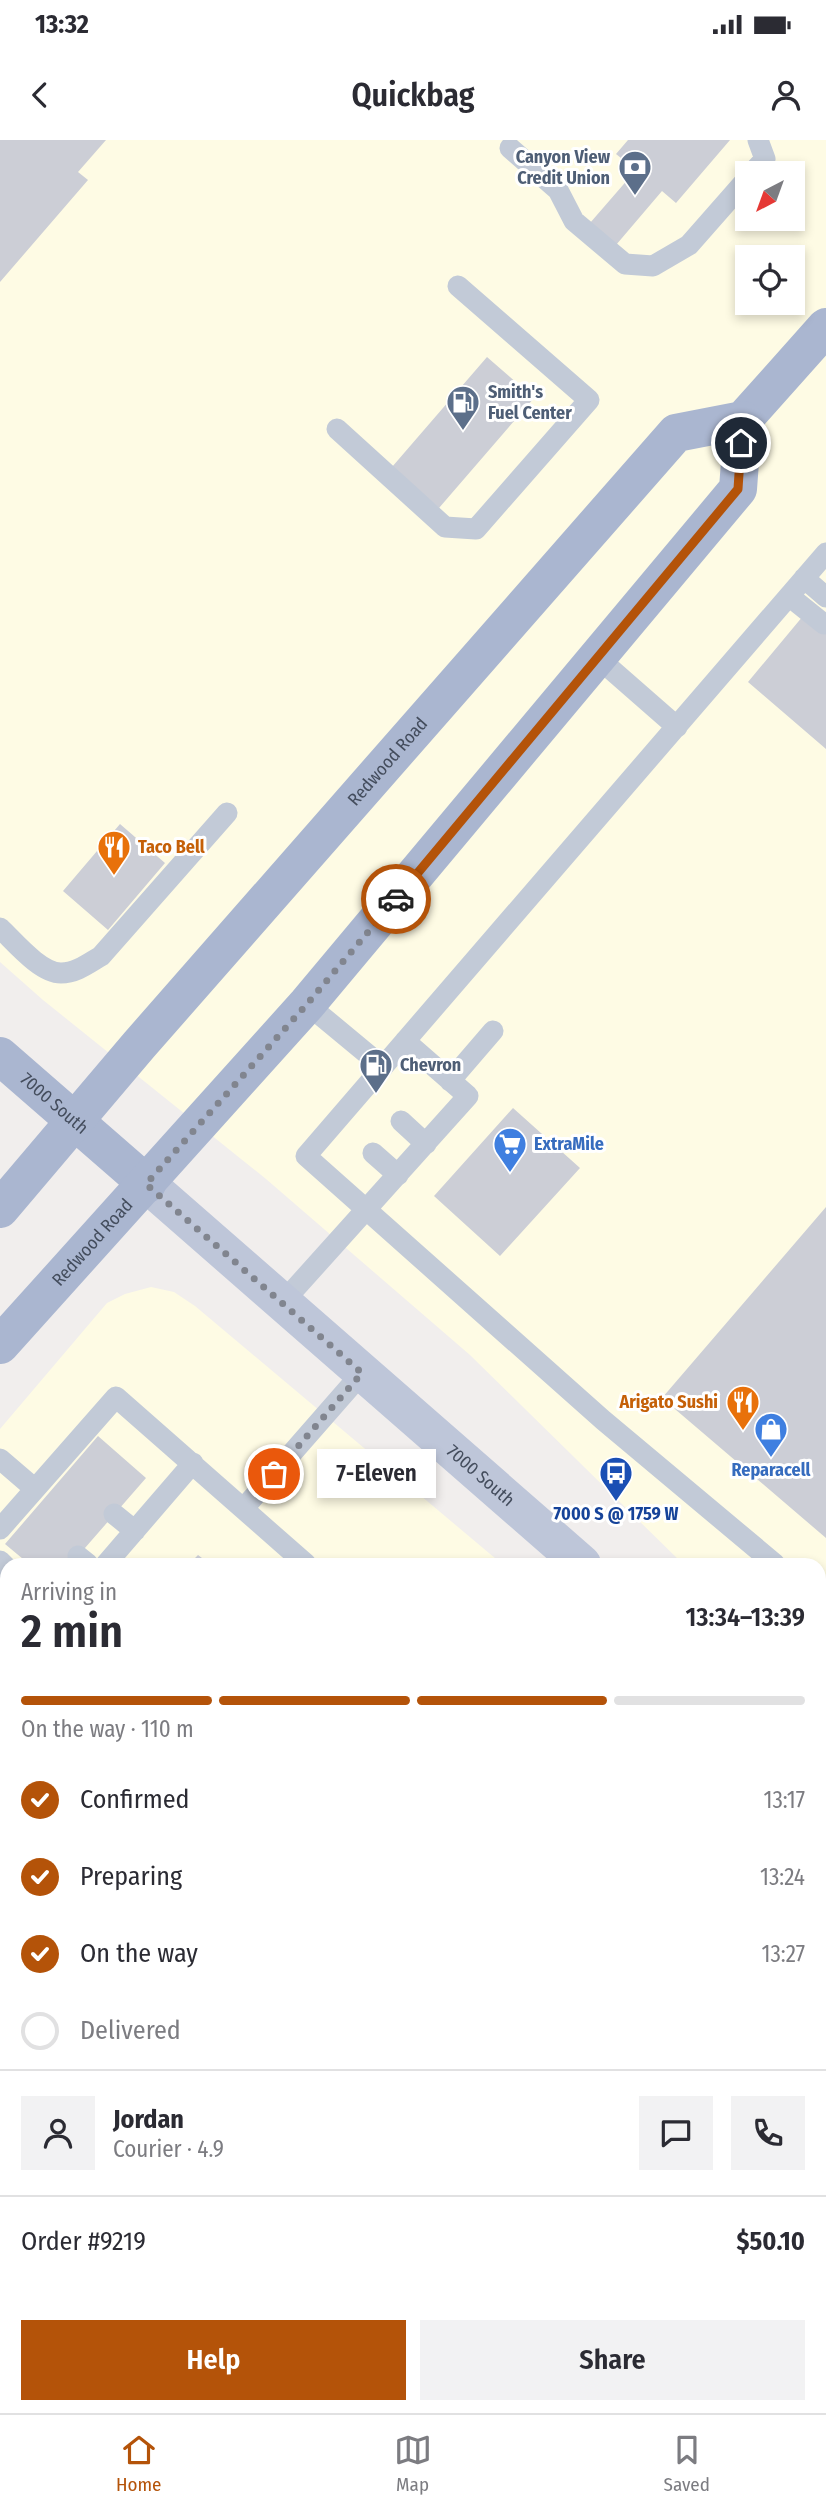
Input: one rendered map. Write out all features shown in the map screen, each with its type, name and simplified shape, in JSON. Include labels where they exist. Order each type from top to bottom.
[{"type":"main road","points":[[743,420],[823,336]]},
{"type":"main road","name":"Redwood Road","points":[[0,1209],[676,433],[743,420],[738,489],[307,1004],[0,1345]]},
{"type":"main road","name":"7000 South","points":[[0,1056],[575,1558]]},
{"type":"lane","points":[[758,140],[765,159],[763,161]]},
{"type":"lane","points":[[510,148],[558,190],[574,221],[625,264],[653,266],[689,245],[735,193]]},
{"type":"lane","points":[[337,429],[445,527],[476,529],[589,400],[458,286]]},
{"type":"lane","points":[[768,1558],[603,1420],[306,1156],[343,1125],[371,1093],[383,1067],[404,1041],[789,596],[818,568],[826,597]]},
{"type":"lane","points":[[789,596],[824,624]]},
{"type":"lane","points":[[597,657],[677,727]]},
{"type":"lane","points":[[0,928],[37,963],[59,973],[79,969],[101,956],[227,813]]},
{"type":"lane","points":[[307,1004],[383,1067]]},
{"type":"lane","points":[[450,1081],[493,1031]]},
{"type":"lane","points":[[282,1303],[468,1096],[404,1041]]},
{"type":"lane","points":[[401,1121],[426,1144]]},
{"type":"lane","points":[[373,1153],[398,1175]]},
{"type":"lane","points":[[244,1508],[362,1373]]},
{"type":"lane","points":[[0,1529],[25,1510],[35,1489],[62,1468],[116,1397],[299,1558]]},
{"type":"lane","points":[[0,1458],[35,1489]]},
{"type":"lane","points":[[111,1558],[192,1463]]},
{"type":"lane","points":[[114,1514],[135,1531]]},
{"type":"shaded area","points":[[0,140],[826,140],[826,1558],[677,1558],[470,1355],[266,1179],[43,1000],[0,962]]},
{"type":"shaded area","points":[[151,1287],[174,1292],[195,1306],[495,1558],[0,1558],[0,1429],[107,1303],[125,1294]]},
{"type":"building","points":[[0,140],[106,140],[78,172],[88,180],[0,282]]},
{"type":"building","name":"Canyon View Credit Union","points":[[628,140],[730,140],[676,203],[662,191],[616,245],[590,223],[636,170],[616,154]]},
{"type":"building","name":"Smith's Fuel Center","points":[[487,357],[534,398],[439,508],[392,467]]},
{"type":"building","points":[[803,616],[826,621],[826,749],[748,682]]},
{"type":"building","name":"Taco Bell","points":[[120,824],[165,863],[108,930],[63,891]]},
{"type":"building","points":[[513,1108],[580,1168],[500,1256],[434,1196]]},
{"type":"building","points":[[826,1207],[826,1538],[662,1398]]},
{"type":"building","points":[[98,1436],[146,1478],[76,1558],[22,1558],[5,1544]]},
{"type":"way so far","points":[[274,1474],[362,1373],[146,1184],[215,1109],[396,899]]},
{"type":"place","name":"Canyon View Credit Union","points":[[635,197]]},
{"type":"place","name":"Smith's Fuel Center","points":[[463,432]]},
{"type":"place","name":"Taco Bell","points":[[114,877]]},
{"type":"place","name":"Chevron","points":[[376,1095]]},
{"type":"place","name":"ExtraMile","points":[[510,1174]]},
{"type":"place","name":"Arigato Sushi","points":[[743,1432]]},
{"type":"place","name":"Reparacell","points":[[771,1459]]},
{"type":"place","name":"7-Eleven","points":[[274,1474]]},
{"type":"place","name":"7000 S @ 1759 W","points":[[616,1503]]},
{"type":"route","points":[[396,899],[738,489],[741,443]]}]
